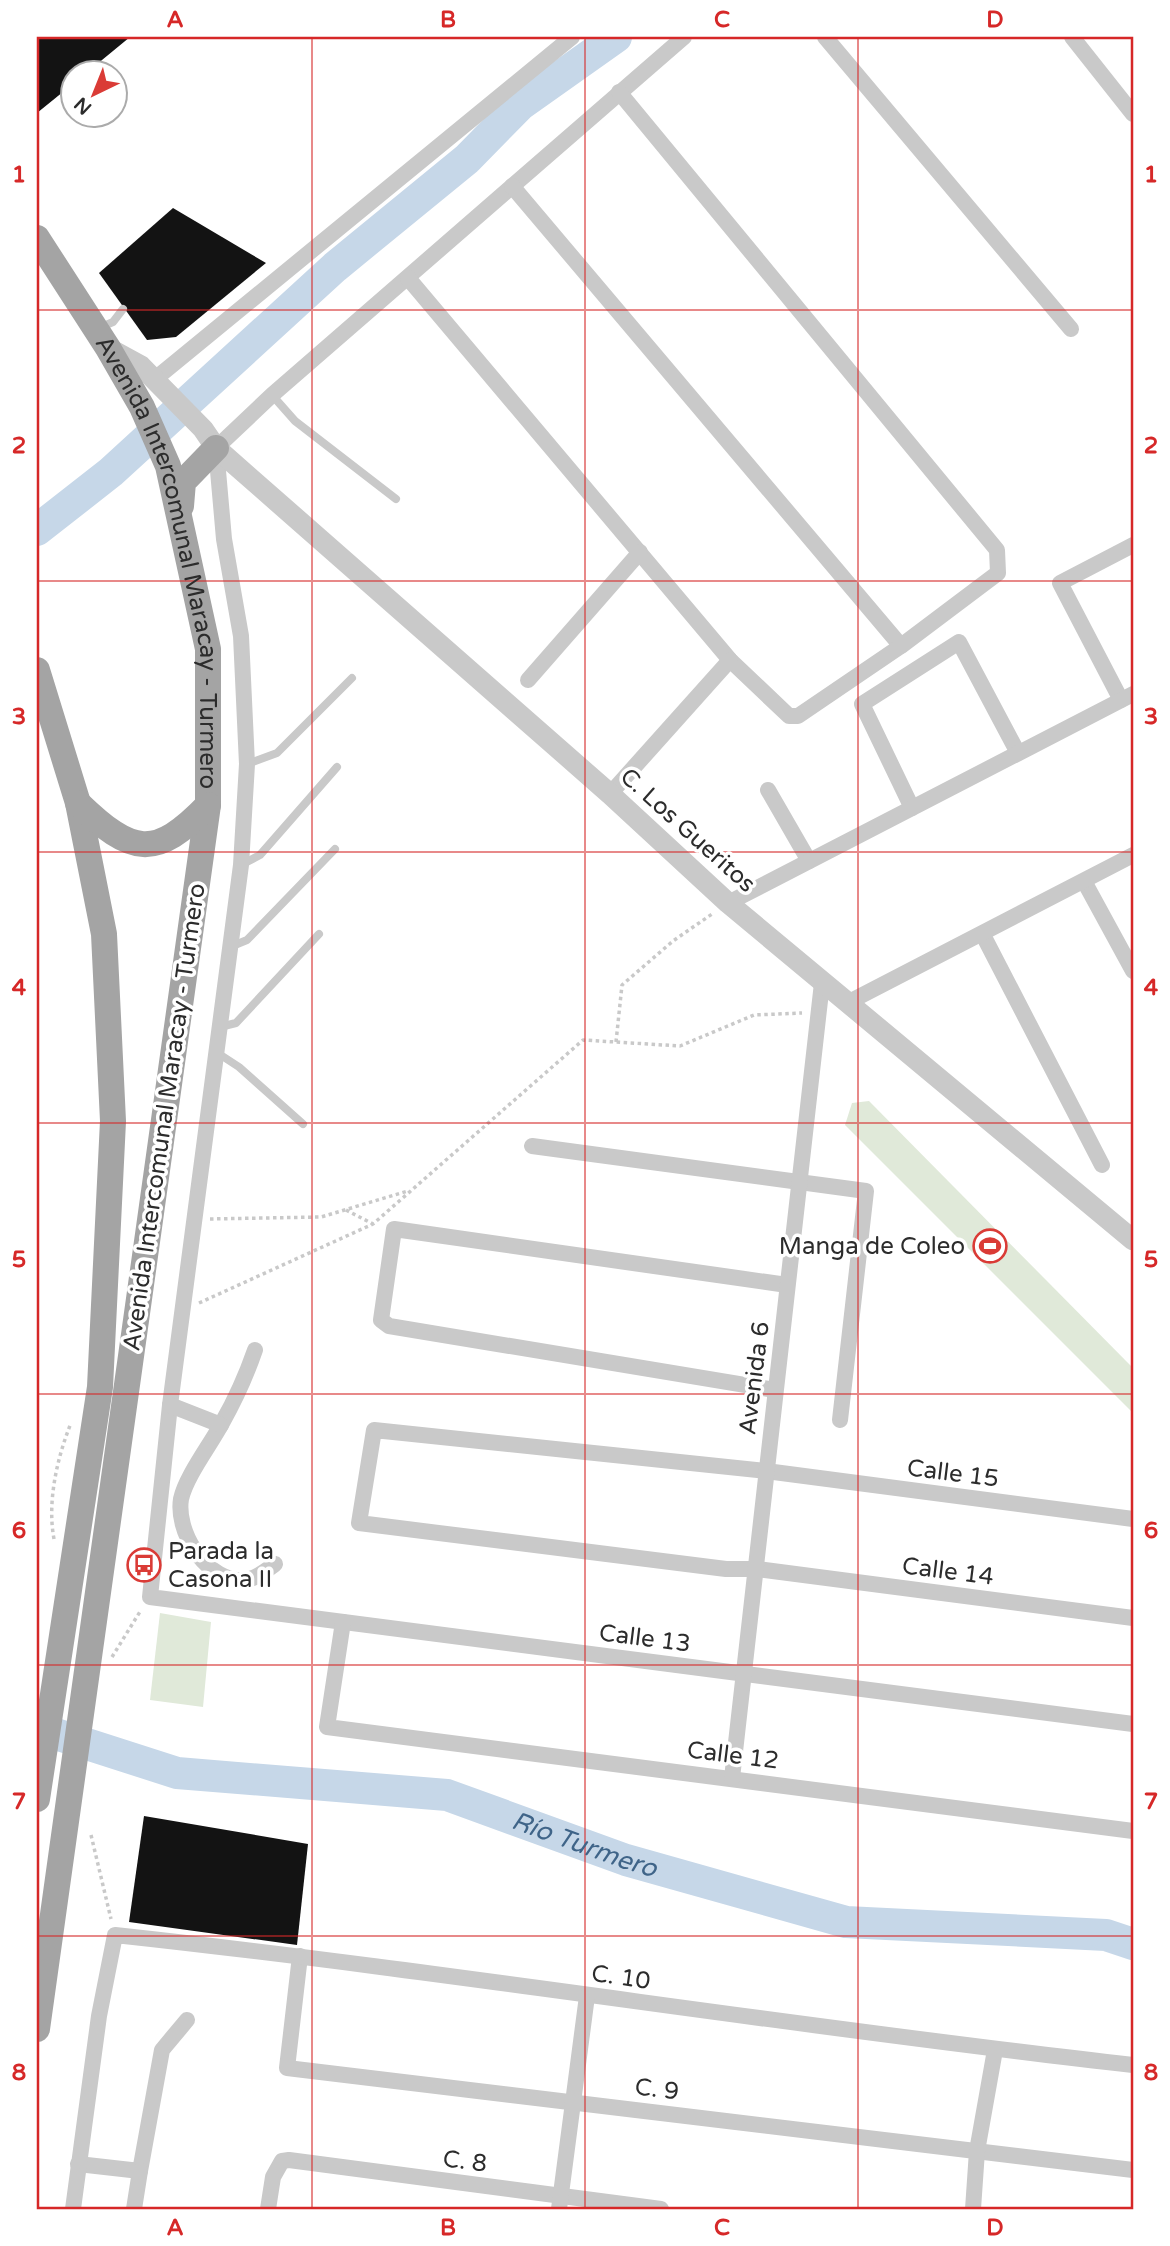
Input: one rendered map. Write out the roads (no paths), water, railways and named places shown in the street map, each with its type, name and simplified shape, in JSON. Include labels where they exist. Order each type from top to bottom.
[{"type":"main road","name":"Avenida Intercomunal Maracay - Turmero","points":[[37,238],[103,338],[142,407],[168,466],[180,511],[208,649],[208,805],[37,2029]]},
{"type":"main road","points":[[180,511],[183,482],[209,438]]},
{"type":"main road","name":"Avenida Intercomunal Maracay - Turmero","points":[[37,670],[78,803],[104,934],[113,1121],[100,1387],[37,1798]]},
{"type":"main road","points":[[78,803],[105,829],[137,845],[162,843],[189,825],[208,805]]},
{"type":"street","points":[[160,385],[572,37]]},
{"type":"street","points":[[221,1425],[170,1405],[241,865],[247,764],[241,636],[209,438],[272,395],[684,37]]},
{"type":"street","points":[[825,37],[1071,329]]},
{"type":"street","points":[[1072,37],[1133,114]]},
{"type":"street","points":[[408,278],[730,660],[789,716],[799,716],[901,646],[998,573],[998,550],[619,92]]},
{"type":"street","points":[[512,186],[901,646]]},
{"type":"street","name":"C. Los Gueritos","points":[[103,338],[141,366],[209,438],[610,794],[728,903],[1133,1240]]},
{"type":"street","points":[[728,903],[1127,697],[1060,583],[1133,545]]},
{"type":"street","points":[[528,680],[640,552]]},
{"type":"street","points":[[912,808],[862,704],[959,642],[1018,753]]},
{"type":"street","points":[[610,794],[730,660]]},
{"type":"street","points":[[768,790],[809,861]]},
{"type":"street","points":[[847,1003],[1085,883],[1133,855]]},
{"type":"street","points":[[1085,883],[1133,971]]},
{"type":"street","points":[[983,935],[1102,1165]]},
{"type":"street","name":"Avenida 6","points":[[732,1778],[822,983]]},
{"type":"street","points":[[532,1146],[860,1188],[866,1191],[840,1420]]},
{"type":"street","points":[[775,1390],[389,1326],[381,1320],[394,1229],[787,1285]]},
{"type":"street","points":[[256,1350],[221,1425],[181,1498],[182,1524],[191,1545],[212,1570],[237,1581],[258,1577],[275,1564]]},
{"type":"street","name":"Calle 13","points":[[170,1405],[150,1597],[1133,1724]]},
{"type":"street","name":"Calle 15","points":[[757,1569],[726,1569],[359,1523],[374,1430],[766,1471],[1133,1519]]},
{"type":"street","name":"Calle 14","points":[[757,1569],[1133,1618]]},
{"type":"street","name":"Calle 12","points":[[343,1622],[327,1727],[1133,1831]]},
{"type":"street","name":"C. 10","points":[[78,2164],[99,2016],[115,1942],[300,1955],[995,2050],[1133,2065]]},
{"type":"street","name":"C. 9","points":[[300,1955],[287,2068],[1133,2171]]},
{"type":"street","points":[[560,2203],[587,1996]]},
{"type":"street","points":[[134,2209],[162,2050],[187,2021]]},
{"type":"street","points":[[973,2209],[977,2151],[995,2050]]},
{"type":"street","name":"C. 8","points":[[268,2209],[273,2177],[282,2161],[289,2160],[560,2203],[661,2209]]},
{"type":"street","points":[[73,2209],[78,2164],[140,2171]]},
{"type":"lane","points":[[103,338],[123,309]]},
{"type":"lane","points":[[272,395],[295,421],[396,499]]},
{"type":"lane","points":[[247,764],[277,753],[352,678]]},
{"type":"lane","points":[[241,865],[260,855],[337,767]]},
{"type":"lane","points":[[230,947],[247,940],[335,849]]},
{"type":"lane","points":[[220,1027],[236,1023],[319,934]]},
{"type":"lane","points":[[216,1052],[239,1067],[303,1124]]},
{"type":"waterway","points":[[37,530],[111,472],[335,267],[467,159],[520,105],[616,37]]},
{"type":"waterway","name":"Río Turmero","points":[[37,1728],[177,1773],[447,1795],[626,1860],[846,1922],[1106,1935],[1133,1944]]},
{"type":"place","name":"Manga de Coleo","points":[[990,1246]]},
{"type":"place","name":"Parada la Casona II","points":[[144,1565]]}]
